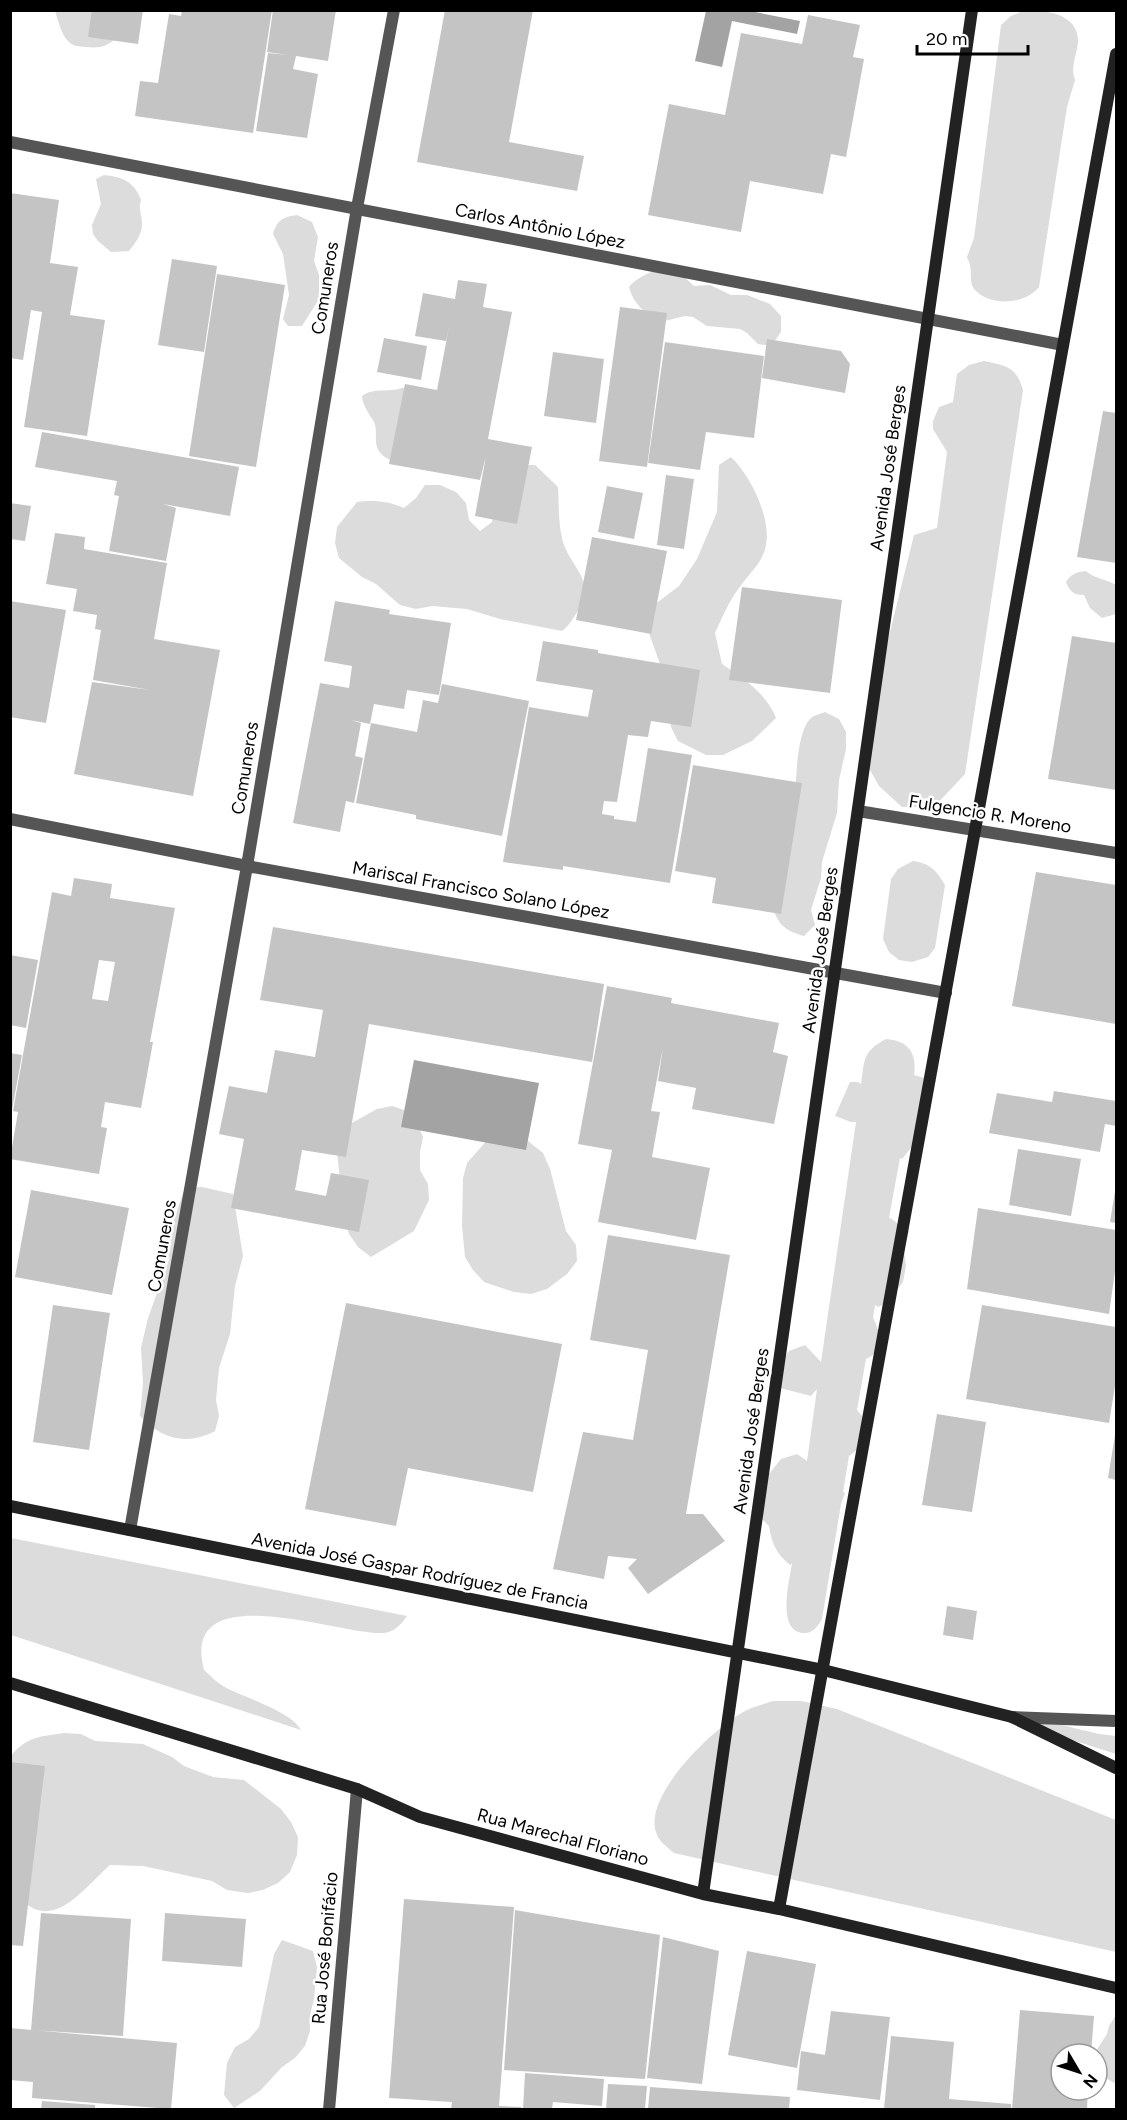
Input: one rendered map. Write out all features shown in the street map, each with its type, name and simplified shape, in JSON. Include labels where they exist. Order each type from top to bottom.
[{"type":"main road","name":"Avenida José Berges","points":[[703,1894],[972,10]]},
{"type":"main road","points":[[779,1909],[1116,54]]},
{"type":"main road","name":"Avenida José Gaspar Rodríguez de Francia","points":[[10,1506],[823,1670],[1012,1717],[1116,1768]]},
{"type":"main road","name":"Rua Marechal Floriano","points":[[10,1683],[357,1789],[420,1817],[703,1894],[779,1909],[1116,1988]]},
{"type":"street","name":"Comuneros","points":[[130,1530],[248,866],[357,208],[394,10]]},
{"type":"street","name":"Carlos Antônio López","points":[[10,142],[1063,345]]},
{"type":"street","name":"Fulgencio R. Moreno","points":[[858,811],[1116,853]]},
{"type":"street","name":"Mariscal Francisco Solano López","points":[[10,819],[248,866],[946,993]]},
{"type":"street","points":[[1012,1717],[1116,1721]]},
{"type":"street","name":"Rua José Bonifácio","points":[[328,2109],[357,1789]]},
{"type":"shaded area","points":[[1026,10],[1052,13],[1067,20],[1077,33],[1078,42],[1073,66],[1075,80],[1067,107],[1039,287],[1025,297],[1007,302],[989,299],[974,289],[967,257],[974,238],[1001,25],[1011,16]]},
{"type":"shaded area","points":[[55,11],[126,11],[114,39],[104,46],[96,47],[76,46],[70,43],[62,31]]},
{"type":"shaded area","points":[[706,11],[750,11],[800,21],[797,34],[732,21],[722,67],[695,61]]},
{"type":"shaded area","points":[[104,175],[127,181],[135,188],[141,200],[141,232],[129,251],[111,252],[93,234],[92,225],[101,204],[96,179]]},
{"type":"shaded area","points":[[297,215],[312,222],[318,237],[314,261],[319,275],[319,299],[302,326],[288,326],[283,319],[289,295],[283,254],[273,234],[276,225],[281,220]]},
{"type":"shaded area","points":[[661,268],[682,275],[694,286],[710,285],[731,295],[747,295],[770,304],[781,316],[781,332],[771,346],[758,344],[740,329],[707,326],[693,317],[685,316],[661,322],[641,308],[629,287],[639,278]]},
{"type":"shaded area","points":[[984,361],[1009,368],[1017,376],[1023,390],[965,774],[934,807],[902,807],[879,786],[864,759],[883,660],[914,535],[937,528],[947,452],[933,429],[933,421],[939,407],[953,402],[957,374],[969,365]]},
{"type":"shaded area","points":[[410,388],[390,460],[379,451],[376,427],[362,396],[371,392]]},
{"type":"shaded area","points":[[731,457],[746,475],[758,498],[767,534],[766,545],[759,563],[732,598],[715,633],[722,664],[760,694],[776,718],[752,741],[723,755],[706,755],[678,741],[671,727],[669,712],[672,697],[650,636],[648,619],[654,605],[679,586],[697,559],[717,512],[719,465]]},
{"type":"shaded area","points":[[519,465],[535,465],[558,487],[562,538],[583,581],[584,598],[571,621],[562,631],[500,619],[467,609],[432,606],[416,609],[400,605],[376,584],[362,577],[339,558],[335,543],[337,527],[357,502],[381,502],[404,508],[416,498],[425,485],[440,485],[456,492],[466,503],[469,520],[480,531],[492,522],[498,492]]},
{"type":"shaded area","points":[[1086,571],[1116,585],[1116,614],[1102,618],[1090,608],[1084,595],[1075,594],[1069,588],[1066,582],[1070,577]]},
{"type":"shaded area","points":[[825,712],[839,719],[846,732],[846,749],[839,780],[837,813],[822,862],[821,878],[811,910],[815,925],[804,936],[783,926],[772,905],[796,780],[801,738],[811,718]]},
{"type":"shaded area","points":[[913,861],[932,868],[945,885],[935,948],[928,957],[912,962],[899,960],[889,952],[883,939],[891,879],[898,869]]},
{"type":"shaded area","points":[[886,1039],[900,1042],[910,1050],[914,1060],[914,1075],[936,1081],[921,1109],[919,1138],[902,1159],[900,1158],[889,1218],[909,1231],[904,1251],[906,1266],[903,1282],[888,1302],[878,1307],[875,1305],[873,1318],[878,1329],[879,1341],[876,1352],[866,1359],[857,1410],[862,1416],[860,1448],[849,1456],[843,1492],[845,1493],[841,1504],[822,1619],[817,1627],[805,1633],[796,1631],[787,1615],[787,1592],[792,1563],[790,1565],[778,1552],[769,1526],[758,1515],[761,1484],[781,1459],[797,1454],[807,1461],[817,1389],[811,1396],[780,1388],[769,1377],[789,1351],[805,1345],[821,1362],[856,1122],[835,1116],[850,1082],[861,1084],[864,1062],[869,1052]]},
{"type":"shaded area","points":[[414,1060],[539,1083],[526,1150],[401,1127]]},
{"type":"shaded area","points":[[392,1106],[407,1111],[417,1123],[423,1137],[420,1170],[428,1184],[429,1200],[414,1231],[371,1257],[358,1247],[349,1234],[344,1218],[337,1152],[350,1124],[377,1109]]},
{"type":"shaded area","points":[[518,1133],[543,1153],[550,1169],[566,1231],[576,1245],[577,1261],[567,1274],[547,1289],[531,1294],[514,1292],[484,1282],[465,1257],[462,1226],[463,1178],[467,1163],[489,1138]]},
{"type":"shaded area","points":[[202,1187],[233,1194],[243,1256],[235,1286],[230,1334],[219,1368],[216,1400],[219,1416],[215,1431],[205,1436],[185,1439],[166,1435],[140,1416],[143,1383],[141,1348],[148,1318],[170,1257],[155,1273],[185,1188]]},
{"type":"shaded area","points":[[11,1538],[407,1616],[396,1628],[382,1633],[268,1616],[238,1617],[215,1624],[203,1641],[204,1670],[223,1686],[287,1717],[301,1730],[11,1635]]},
{"type":"shaded area","points":[[773,1701],[801,1701],[837,1709],[1116,1820],[1116,1952],[674,1853],[657,1836],[655,1817],[660,1799],[671,1781],[701,1745],[718,1730],[747,1710]]},
{"type":"shaded area","points":[[975,1704],[1099,1734],[1116,1736],[1116,1754],[975,1709]]},
{"type":"shaded area","points":[[64,1733],[81,1734],[95,1741],[143,1744],[172,1757],[184,1766],[213,1777],[244,1780],[281,1809],[291,1822],[298,1837],[297,1855],[290,1872],[278,1883],[263,1890],[248,1893],[227,1890],[212,1881],[143,1866],[110,1865],[86,1888],[62,1906],[50,1911],[38,1910],[25,1903],[11,1888],[10,1757],[28,1741]]},
{"type":"shaded area","points":[[282,1940],[313,1951],[317,1967],[310,2031],[305,2046],[295,2058],[282,2067],[260,2091],[234,2108],[224,2095],[227,2063],[235,2047],[249,2039],[259,2027],[274,1954]]},
{"type":"shaded area","points":[[1116,2015],[1116,2084],[1109,2080],[1109,2042],[1102,2042]]},
{"type":"building","points":[[92,10],[143,10],[138,44],[88,37]]},
{"type":"building","points":[[182,10],[272,10],[253,133],[135,116],[140,81],[158,83],[169,14],[181,16]]},
{"type":"building","points":[[273,10],[336,10],[328,61],[296,56],[293,69],[318,74],[307,138],[256,131],[268,53],[288,55],[267,52]]},
{"type":"building","points":[[445,10],[533,10],[509,142],[584,156],[577,191],[417,162]]},
{"type":"building","points":[[808,15],[860,25],[853,57],[864,59],[846,157],[831,154],[823,194],[750,181],[741,232],[648,215],[669,104],[725,115],[741,33],[802,44]]},
{"type":"building","points":[[10,193],[59,200],[50,263],[78,267],[70,315],[105,320],[87,436],[24,427],[42,312],[31,310],[23,360],[10,358]]},
{"type":"building","points":[[172,259],[217,266],[204,352],[158,345]]},
{"type":"building","points":[[217,274],[285,285],[256,467],[189,456]]},
{"type":"building","points":[[458,280],[487,284],[483,307],[512,312],[488,439],[532,447],[517,524],[475,516],[486,456],[480,480],[389,464],[405,384],[437,390],[449,327],[446,341],[415,336],[423,293],[455,299]]},
{"type":"building","points":[[620,307],[667,313],[647,467],[599,461]]},
{"type":"building","points":[[384,338],[427,346],[421,380],[377,372]]},
{"type":"building","points":[[767,339],[841,351],[850,364],[845,393],[762,378]]},
{"type":"building","points":[[665,342],[764,356],[754,438],[706,432],[700,470],[648,463]]},
{"type":"building","points":[[553,352],[604,359],[596,423],[544,416]]},
{"type":"building","points":[[1103,411],[1116,413],[1116,563],[1077,557]]},
{"type":"building","points":[[42,432],[239,467],[230,516],[163,504],[176,508],[166,561],[109,551],[119,496],[114,495],[117,481],[35,467]]},
{"type":"building","points":[[666,475],[694,479],[684,549],[657,545]]},
{"type":"building","points":[[607,486],[643,493],[634,539],[598,532]]},
{"type":"building","points":[[10,503],[31,506],[25,541],[10,539]]},
{"type":"building","points":[[55,533],[85,537],[84,549],[167,563],[154,639],[220,650],[193,796],[74,774],[92,682],[150,690],[93,680],[101,630],[95,629],[97,615],[73,611],[77,589],[46,584]]},
{"type":"building","points":[[592,537],[667,551],[651,634],[576,620]]},
{"type":"building","points":[[742,587],[842,600],[830,693],[729,680]]},
{"type":"building","points":[[10,601],[66,610],[46,723],[10,717]]},
{"type":"building","points":[[335,601],[390,610],[389,614],[451,623],[439,695],[407,690],[404,709],[374,704],[370,724],[351,720],[361,723],[355,756],[363,758],[354,803],[346,801],[340,832],[293,823],[320,683],[349,688],[352,666],[324,661]]},
{"type":"building","points":[[1072,636],[1116,643],[1116,790],[1048,779]]},
{"type":"building","points":[[543,641],[598,650],[598,653],[700,670],[691,727],[651,721],[648,737],[628,735],[617,802],[604,801],[602,814],[614,816],[614,819],[636,822],[648,748],[692,755],[670,883],[563,866],[563,870],[503,862],[529,707],[588,717],[593,690],[536,681]]},
{"type":"building","points":[[442,684],[529,701],[502,836],[416,819],[416,815],[356,803],[371,723],[417,732],[423,700],[438,703]]},
{"type":"building","points":[[693,765],[802,783],[781,914],[712,903],[716,878],[675,871]]},
{"type":"building","points":[[1036,872],[1116,885],[1116,1024],[1012,1006]]},
{"type":"building","points":[[74,878],[112,884],[110,898],[175,908],[150,1042],[153,1042],[141,1108],[105,1102],[101,1127],[107,1128],[99,1174],[10,1159],[18,1112],[13,1111],[52,892],[71,896]],"holes":[[[99,960],[115,962],[108,1001],[92,999]]]},
{"type":"building","points":[[273,927],[604,984],[592,1062],[369,1024],[346,1157],[302,1150],[295,1190],[326,1196],[331,1173],[369,1180],[359,1232],[231,1208],[244,1139],[219,1134],[229,1086],[267,1093],[275,1050],[315,1057],[323,1010],[260,1000]]},
{"type":"building","points":[[10,955],[38,960],[26,1028],[10,1025]]},
{"type":"building","points":[[607,986],[672,998],[671,1003],[779,1023],[773,1052],[788,1056],[774,1124],[692,1109],[696,1088],[658,1081],[663,1047],[651,1111],[660,1112],[652,1157],[710,1168],[696,1240],[598,1222],[612,1150],[578,1144]]},
{"type":"building","points":[[10,1053],[22,1055],[12,1110],[10,1110]]},
{"type":"building","points":[[1054,1091],[1116,1101],[1116,1126],[1105,1124],[1100,1152],[989,1133],[997,1093],[1052,1102]]},
{"type":"building","points":[[1018,1149],[1081,1159],[1071,1216],[1009,1205]]},
{"type":"building","points":[[31,1190],[129,1208],[112,1295],[15,1277]]},
{"type":"building","points":[[1116,1191],[1116,1223],[1110,1222]]},
{"type":"building","points":[[978,1208],[1116,1230],[1116,1264],[1109,1314],[967,1289]]},
{"type":"building","points":[[608,1235],[730,1255],[686,1514],[703,1514],[725,1541],[648,1594],[628,1568],[637,1559],[608,1556],[604,1579],[553,1569],[583,1432],[633,1440],[648,1350],[590,1340]]},
{"type":"building","points":[[346,1303],[562,1344],[533,1492],[408,1468],[396,1526],[305,1509]]},
{"type":"building","points":[[53,1305],[110,1313],[89,1450],[33,1442]]},
{"type":"building","points":[[982,1305],[1116,1327],[1116,1380],[1109,1423],[966,1399]]},
{"type":"building","points":[[937,1414],[986,1422],[972,1512],[922,1505]]},
{"type":"building","points":[[1116,1435],[1116,1480],[1108,1478]]},
{"type":"building","points":[[947,1606],[977,1611],[973,1640],[943,1635]]},
{"type":"building","points":[[10,1762],[45,1766],[23,1946],[10,1945]]},
{"type":"building","points":[[404,1899],[514,1907],[499,2106],[521,2107],[521,2109],[451,2109],[452,2102],[389,2098]]},
{"type":"building","points":[[515,1910],[660,1935],[645,2079],[504,2070]]},
{"type":"building","points":[[41,1913],[131,1919],[123,2036],[31,2030]]},
{"type":"building","points":[[165,1913],[246,1919],[242,1967],[162,1961]]},
{"type":"building","points":[[663,1937],[719,1951],[702,2084],[647,2078]]},
{"type":"building","points":[[747,1951],[816,1964],[797,2068],[728,2055]]},
{"type":"building","points":[[1020,2010],[1094,2016],[1092,2042],[1049,2042],[1049,2102],[1087,2102],[1087,2109],[1012,2109]]},
{"type":"building","points":[[831,2011],[890,2017],[880,2100],[797,2090],[801,2051],[825,2055]]},
{"type":"building","points":[[10,2028],[177,2043],[171,2109],[32,2098],[33,2082],[10,2080]]},
{"type":"building","points":[[891,2036],[954,2042],[949,2099],[1011,2104],[1011,2109],[884,2109]]},
{"type":"building","points":[[525,2073],[604,2079],[602,2106],[553,2102],[552,2109],[523,2109]]},
{"type":"building","points":[[608,2084],[647,2086],[645,2109],[606,2109]]},
{"type":"building","points":[[650,2087],[790,2097],[789,2109],[648,2109]]},
{"type":"building","points":[[42,2101],[95,2105],[95,2109],[41,2109]]}]
